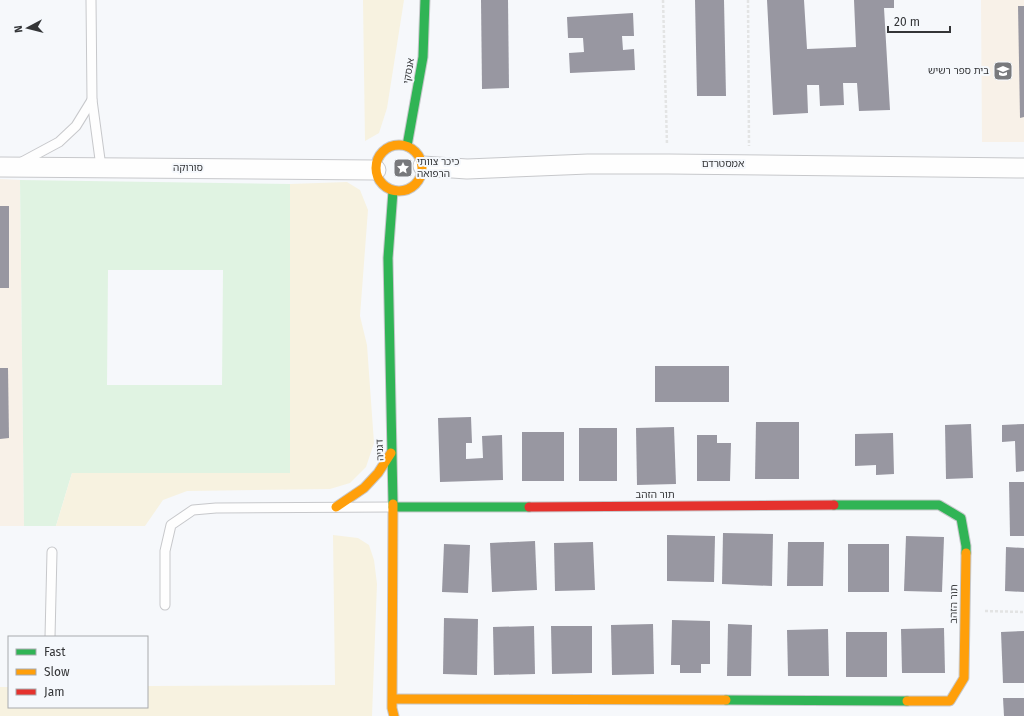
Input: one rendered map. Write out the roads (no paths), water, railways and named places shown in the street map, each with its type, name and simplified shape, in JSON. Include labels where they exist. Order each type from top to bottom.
[{"type":"street","name":"אנסקי","points":[[407,146],[423,57],[425,0]]},
{"type":"street","points":[[400,145],[407,146],[418,154],[423,166],[419,181],[414,187],[400,192],[393,191],[381,183],[376,170],[376,162],[385,149],[400,145]]},
{"type":"street","name":"אמסטרדם","points":[[423,166],[467,169],[588,164],[750,164],[1024,168]]},
{"type":"street","name":"סורוקה","points":[[5,167],[376,170]]},
{"type":"street","name":"דגניה","points":[[392,710],[393,507],[388,258],[393,191]]},
{"type":"street","points":[[336,507],[364,488],[378,473],[391,453]]},
{"type":"street","name":"תור הזהב","points":[[392,710],[950,701],[964,678],[966,546],[961,518],[939,505],[393,507]]},
{"type":"lane","points":[[91,0],[92,100],[101,167]]},
{"type":"lane","points":[[5,167],[35,156],[58,142],[76,126],[92,100]]},
{"type":"lane","points":[[165,605],[165,551],[172,525],[193,510],[216,508],[393,507]]},
{"type":"lane","points":[[50,636],[52,552]]},
{"type":"place","name":"בית ספר רשיש","points":[[1003,71]]},
{"type":"place","name":"כיכר צוותי הרפואה","points":[[403,168]]}]
